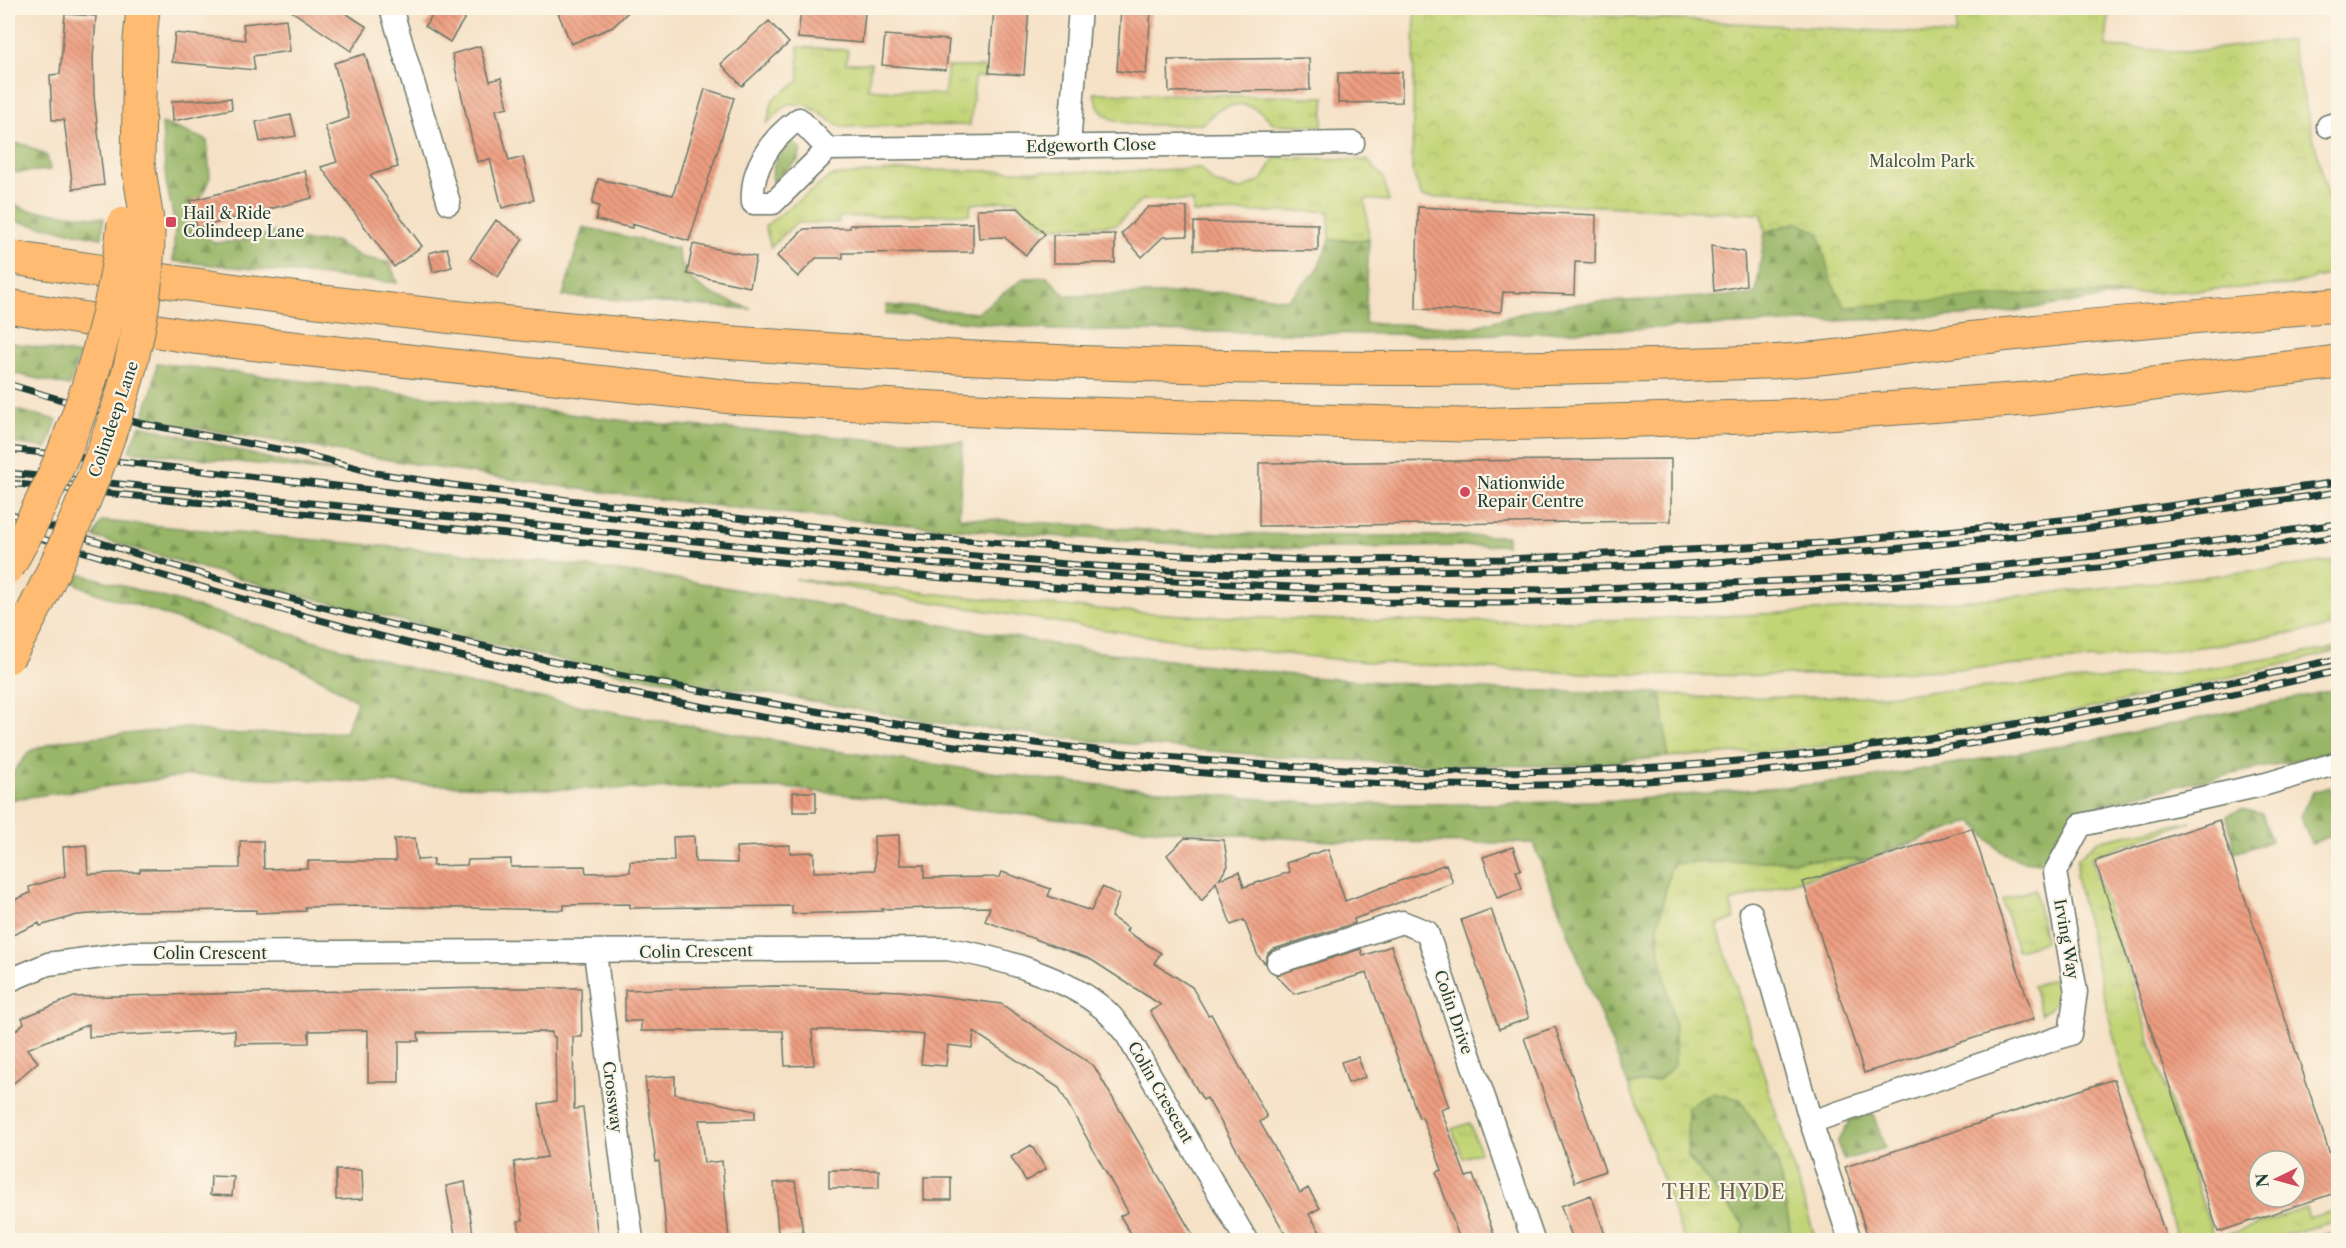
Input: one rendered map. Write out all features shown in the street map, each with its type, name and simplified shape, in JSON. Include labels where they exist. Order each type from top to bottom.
[{"type":"main road","name":"Colindeep Lane","points":[[8,567],[43,502],[89,385],[114,289],[136,226],[140,40],[143,8]]},
{"type":"main road","name":"Colindeep Lane","points":[[8,657],[55,570],[105,450],[126,391],[140,334],[149,263],[136,226]]},
{"type":"main road","points":[[8,257],[212,289],[500,324],[718,344],[1026,362],[1245,369],[1468,369],[1774,362],[2013,334],[2338,305]]},
{"type":"main road","points":[[8,306],[194,337],[741,398],[1029,412],[1464,425],[1783,416],[2027,399],[2338,362]]},
{"type":"street","points":[[391,8],[449,203]]},
{"type":"street","points":[[1069,145],[1080,8]]},
{"type":"street","name":"Edgeworth Close","points":[[828,149],[1353,143]]},
{"type":"street","name":"Irving Way","points":[[1811,1122],[2070,1034],[2076,992],[2055,872],[2081,825],[2266,784],[2338,763]]},
{"type":"street","points":[[1751,913],[1811,1122],[1850,1240]]},
{"type":"street","name":"Colin Drive","points":[[1278,962],[1402,922],[1427,932],[1533,1240]]},
{"type":"street","name":"Colin Crescent","points":[[8,981],[48,964],[132,953],[947,949],[986,955],[1071,988],[1105,1010],[1127,1035],[1246,1240]]},
{"type":"street","name":"Crossway","points":[[595,952],[632,1240]]},
{"type":"green space","name":"Malcolm Park","points":[[1415,8],[1459,8],[1955,35],[1958,8],[2109,8],[2106,47],[2187,52],[2290,40],[2336,231],[2338,272],[2290,285],[2132,294],[2042,293],[1845,307],[1831,281],[1819,233],[1797,222],[1765,232],[1762,214],[1422,197],[1412,170]]},
{"type":"green space","points":[[798,47],[848,50],[846,63],[871,63],[868,89],[944,95],[948,67],[985,67],[985,77],[975,77],[970,125],[841,127],[807,105],[788,104],[767,123],[773,99],[799,81]]},
{"type":"green space","points":[[1094,93],[1325,97],[1322,126],[1274,124],[1256,109],[1238,104],[1220,110],[1202,124],[1151,125],[1112,119],[1100,109]]},
{"type":"green space","points":[[162,123],[207,140],[210,177],[195,212],[201,231],[214,243],[240,241],[276,232],[307,242],[335,241],[361,257],[390,263],[397,283],[173,261],[175,225],[166,182]]},
{"type":"green space","points":[[791,141],[801,149],[798,160],[773,182],[774,165]]},
{"type":"green space","points":[[8,142],[26,145],[47,156],[50,170],[8,173]]},
{"type":"green space","points":[[1275,157],[1367,160],[1383,177],[1389,201],[1365,199],[1369,240],[1330,240],[1329,211],[1193,213],[1193,201],[1142,200],[1116,225],[1043,227],[1015,200],[971,204],[970,214],[839,217],[839,223],[796,223],[771,247],[765,226],[831,176],[904,170],[1118,172],[1200,168],[1214,183],[1240,190],[1263,179]]},
{"type":"green space","points":[[8,202],[27,210],[104,218],[102,238],[8,220]]},
{"type":"green space","points":[[1797,222],[1819,233],[1831,281],[2042,293],[2132,294],[1987,315],[1473,335],[1053,330],[886,314],[887,305],[977,313],[1024,278],[1048,277],[1066,296],[1239,292],[1287,300],[1316,272],[1330,240],[1369,240],[1365,323],[1473,327],[1537,309],[1582,303],[1756,293],[1765,232]]},
{"type":"green space","points":[[583,227],[677,248],[681,263],[694,283],[714,295],[751,309],[563,296]]},
{"type":"green space","points":[[8,342],[80,355],[69,386],[8,372]]},
{"type":"green space","points":[[157,363],[634,422],[867,439],[963,442],[959,517],[1159,531],[1327,536],[1507,536],[1507,545],[1295,548],[1140,541],[886,523],[718,506],[551,485],[142,420],[153,387]]},
{"type":"green space","points":[[8,408],[57,420],[47,448],[8,442]]},
{"type":"green space","points":[[140,425],[282,462],[336,472],[129,451]]},
{"type":"green space","points":[[102,521],[516,558],[666,577],[1093,651],[1309,677],[1498,690],[1661,693],[1668,757],[1569,766],[1441,765],[1284,757],[1094,741],[932,722],[771,694],[628,675],[509,648],[273,588],[94,537]]},
{"type":"green space","points":[[2338,560],[2338,626],[2179,650],[2083,660],[1931,671],[1779,675],[1551,672],[1343,660],[1137,634],[795,579],[1028,603],[1184,615],[1437,622],[1566,621],[1824,611],[1953,602],[2210,576]]},
{"type":"green space","points":[[81,574],[463,683],[634,716],[835,751],[1057,781],[1318,804],[1490,804],[1626,800],[1852,781],[2106,738],[2338,689],[2338,751],[2136,795],[2075,814],[2057,835],[2043,863],[2020,860],[2002,852],[1973,821],[1868,859],[1676,863],[1670,869],[1658,926],[1660,954],[1675,1026],[1675,1065],[1659,1080],[1628,1085],[1533,843],[1346,842],[1151,829],[786,788],[542,789],[192,775],[13,799],[8,803],[8,779],[30,751],[62,740],[188,728],[224,734],[345,732],[357,702],[307,672],[253,647],[143,607],[90,591],[74,582]]},
{"type":"green space","points":[[2338,648],[2338,651],[2164,692],[1988,727],[1868,742],[1668,757],[1661,693],[1710,698],[1870,696],[2177,673]]},
{"type":"green space","points":[[2330,787],[2338,816],[2338,834],[2311,843],[2300,816],[2313,792]]},
{"type":"green space","points":[[2241,809],[2262,814],[2271,841],[2235,853],[2227,816]]},
{"type":"green space","points":[[2192,821],[2091,857],[2214,1239],[2303,1209],[2306,1209],[2309,1218],[2338,1209],[2338,1221],[2264,1240],[2178,1240],[2122,1071],[2076,877],[2078,858],[2097,841]]},
{"type":"green space","points":[[1795,858],[1868,859],[1730,902],[1735,918],[1717,926],[1816,1240],[1684,1240],[1628,1085],[1659,1080],[1660,954],[1658,926],[1670,869],[1676,863]]},
{"type":"green space","points":[[2035,889],[2045,942],[2017,950],[2002,900]]},
{"type":"green space","points":[[2058,977],[2062,994],[2048,1010],[2041,1014],[2033,986]]},
{"type":"green space","points":[[1711,1093],[1740,1099],[1778,1163],[1792,1240],[1742,1240],[1744,1225],[1687,1156],[1688,1107]]},
{"type":"green space","points":[[1873,1114],[1885,1148],[1844,1160],[1837,1142],[1851,1119]]},
{"type":"green space","points":[[1470,1123],[1480,1152],[1463,1158],[1452,1129]]},
{"type":"green space","points":[[2338,1231],[2338,1240],[2301,1240]]},
{"type":"building","points":[[287,8],[338,8],[367,27],[351,51]]},
{"type":"building","points":[[437,8],[471,8],[450,42],[425,26]]},
{"type":"building","points":[[556,8],[632,8],[613,27],[571,44]]},
{"type":"building","points":[[801,8],[865,13],[862,43],[798,38]]},
{"type":"building","points":[[994,8],[1029,8],[1024,75],[989,73]]},
{"type":"building","points":[[1121,8],[1151,10],[1146,74],[1117,71]]},
{"type":"building","points":[[65,14],[96,16],[93,59],[94,96],[104,185],[73,189],[64,120],[52,120],[50,75],[60,74]]},
{"type":"building","points":[[286,19],[290,51],[253,56],[255,70],[172,62],[175,33],[245,40],[243,24]]},
{"type":"building","points":[[769,21],[789,43],[742,86],[721,64]]},
{"type":"building","points":[[885,35],[949,40],[946,70],[882,65]]},
{"type":"building","points":[[480,46],[490,81],[501,78],[508,107],[496,110],[509,161],[523,157],[534,200],[502,208],[490,159],[477,162],[452,54]]},
{"type":"building","points":[[365,54],[398,167],[370,175],[422,246],[394,267],[321,167],[337,162],[325,126],[349,118],[334,63]]},
{"type":"building","points":[[1309,58],[1310,90],[1169,92],[1168,60]]},
{"type":"building","points":[[1402,72],[1402,102],[1338,103],[1338,73]]},
{"type":"building","points":[[705,89],[734,98],[689,241],[632,224],[632,228],[596,220],[599,206],[592,204],[598,179],[673,195]]},
{"type":"building","points":[[231,98],[232,109],[173,121],[172,101]]},
{"type":"building","points":[[291,115],[296,136],[260,142],[256,122]]},
{"type":"building","points":[[305,171],[312,198],[197,228],[190,201]]},
{"type":"building","points":[[1148,207],[1187,207],[1187,236],[1163,237],[1142,257],[1121,234]]},
{"type":"building","points":[[1418,207],[1596,215],[1595,263],[1575,262],[1574,295],[1503,292],[1501,312],[1416,309]]},
{"type":"building","points":[[1018,208],[1045,234],[1026,255],[1004,237],[979,238],[977,209]]},
{"type":"building","points":[[496,220],[523,239],[498,277],[470,258]]},
{"type":"building","points":[[1194,222],[1318,224],[1318,251],[1194,250]]},
{"type":"building","points":[[973,223],[973,252],[843,253],[843,258],[816,258],[798,277],[777,256],[804,229],[850,228],[850,225]]},
{"type":"building","points":[[1115,234],[1115,263],[1053,263],[1053,235]]},
{"type":"building","points":[[693,244],[756,257],[750,287],[687,274]]},
{"type":"building","points":[[1711,246],[1744,252],[1746,285],[1714,291]]},
{"type":"building","points":[[447,248],[452,267],[433,272],[429,253]]},
{"type":"building","name":"Nationwide Repair Centre","points":[[1671,459],[1671,521],[1259,526],[1259,463]]},
{"type":"building","points":[[793,792],[816,792],[816,812],[793,812]]},
{"type":"building","points":[[2219,820],[2338,1178],[2338,1192],[2307,1202],[2307,1149],[2247,1149],[2247,1209],[2287,1209],[2218,1232],[2095,861]]},
{"type":"building","points":[[1972,828],[2034,1019],[1864,1073],[1803,882]]},
{"type":"building","points":[[899,835],[900,865],[924,865],[924,878],[1000,877],[1002,872],[1051,889],[1048,896],[1091,911],[1102,887],[1120,895],[1111,917],[1128,928],[1126,931],[1161,953],[1154,963],[1192,987],[1208,1015],[1211,1014],[1267,1117],[1260,1122],[1300,1193],[1308,1188],[1320,1208],[1309,1214],[1325,1240],[1289,1240],[1207,1098],[1203,1100],[1150,1011],[1161,1005],[1090,959],[985,921],[990,907],[882,909],[882,911],[792,914],[792,906],[630,908],[630,904],[564,905],[564,910],[361,906],[305,907],[306,911],[256,913],[256,910],[134,911],[77,915],[40,926],[39,923],[8,937],[8,903],[30,893],[29,887],[65,876],[63,847],[86,845],[88,874],[140,872],[140,869],[240,868],[240,841],[263,841],[264,869],[308,868],[308,861],[396,861],[394,839],[415,838],[417,860],[434,859],[432,866],[467,865],[468,860],[511,859],[511,867],[585,866],[586,873],[630,872],[630,861],[674,861],[673,837],[694,836],[695,862],[737,863],[736,847],[790,845],[790,853],[814,852],[814,872],[875,870],[874,836]]},
{"type":"building","points":[[1185,838],[1224,840],[1228,866],[1219,879],[1239,872],[1244,887],[1290,872],[1286,863],[1328,849],[1345,901],[1446,864],[1453,883],[1354,919],[1355,923],[1274,949],[1268,953],[1265,963],[1258,956],[1244,920],[1231,925],[1216,882],[1202,901],[1167,855]]},
{"type":"building","points":[[1513,847],[1521,870],[1516,871],[1522,889],[1497,898],[1483,857]]},
{"type":"building","points":[[1491,909],[1529,1018],[1499,1029],[1461,920]]},
{"type":"building","points":[[1391,946],[1449,1107],[1441,1110],[1466,1177],[1473,1175],[1496,1240],[1460,1240],[1436,1172],[1442,1170],[1422,1117],[1419,1118],[1367,973],[1294,994],[1276,975],[1361,949],[1363,956]]},
{"type":"building","points":[[776,986],[902,991],[1001,1004],[1094,1066],[1196,1240],[1135,1240],[1120,1216],[1128,1212],[1059,1088],[974,1032],[972,1048],[948,1045],[946,1066],[921,1064],[924,1035],[867,1030],[812,1030],[814,1065],[785,1066],[783,1031],[641,1031],[641,1021],[625,1021],[625,990]]},
{"type":"building","points":[[581,988],[582,1037],[573,1037],[574,1109],[583,1108],[598,1240],[521,1240],[518,1221],[523,1220],[514,1162],[547,1157],[539,1104],[556,1101],[555,1037],[552,1037],[552,1032],[418,1033],[419,1041],[399,1041],[399,1082],[368,1082],[368,1030],[309,1031],[309,1043],[235,1044],[235,1030],[89,1037],[89,1024],[27,1049],[38,1062],[8,1088],[8,1026],[13,1033],[24,1023],[22,1018],[74,997]]},
{"type":"building","points":[[1555,1027],[1605,1171],[1575,1182],[1524,1038]]},
{"type":"building","points":[[1358,1057],[1365,1077],[1348,1083],[1341,1062]]},
{"type":"building","points":[[675,1076],[675,1094],[755,1111],[755,1119],[699,1120],[704,1163],[722,1161],[729,1240],[667,1240],[659,1161],[656,1162],[645,1078]]},
{"type":"building","points":[[2114,1079],[2167,1240],[1869,1240],[1845,1167]]},
{"type":"building","points":[[1031,1145],[1046,1169],[1026,1181],[1011,1157]]},
{"type":"building","points":[[336,1170],[362,1170],[363,1199],[336,1200]]},
{"type":"building","points":[[829,1170],[879,1170],[879,1188],[829,1188]]},
{"type":"building","points":[[211,1176],[234,1177],[232,1196],[210,1195]]},
{"type":"building","points":[[924,1177],[951,1177],[951,1200],[924,1200]]},
{"type":"building","points":[[795,1181],[803,1232],[778,1233],[774,1183]]},
{"type":"building","points":[[465,1182],[474,1240],[456,1240],[446,1186]]},
{"type":"building","points":[[1591,1195],[1607,1240],[1573,1240],[1561,1206]]},
{"type":"railway","points":[[8,384],[139,423],[299,453],[376,473],[452,485],[568,500],[896,535],[1137,553],[1301,560],[1506,559],[1825,543],[2091,517],[2338,482]]},
{"type":"railway","points":[[8,449],[896,549],[1078,565],[1257,575],[1674,565],[1892,549],[2091,528],[2338,492]]},
{"type":"railway","points":[[8,473],[897,561],[1175,581],[1313,588],[1549,590],[1882,577],[2096,556],[2338,524]]},
{"type":"railway","points":[[8,483],[897,574],[1065,588],[1374,602],[1499,603],[1702,598],[1979,580],[2099,568],[2338,537]]},
{"type":"railway","points":[[8,513],[212,577],[344,613],[544,660],[679,687],[972,735],[1086,749],[1314,768],[1428,772],[1543,771],[1657,767],[1829,752],[2085,711],[2338,659]]},
{"type":"railway","points":[[8,528],[153,573],[372,634],[594,686],[887,737],[1132,766],[1268,778],[1473,786],[1541,785],[1702,777],[1794,768],[1885,757],[2067,727],[2338,671]]},
{"type":"place","name":"Hail & Ride Colindeep Lane","points":[[171,222]]},
{"type":"place","name":"Nationwide Repair Centre","points":[[1465,492]]},
{"type":"district","name":"THE HYDE","points":[[1724,1192]]}]
